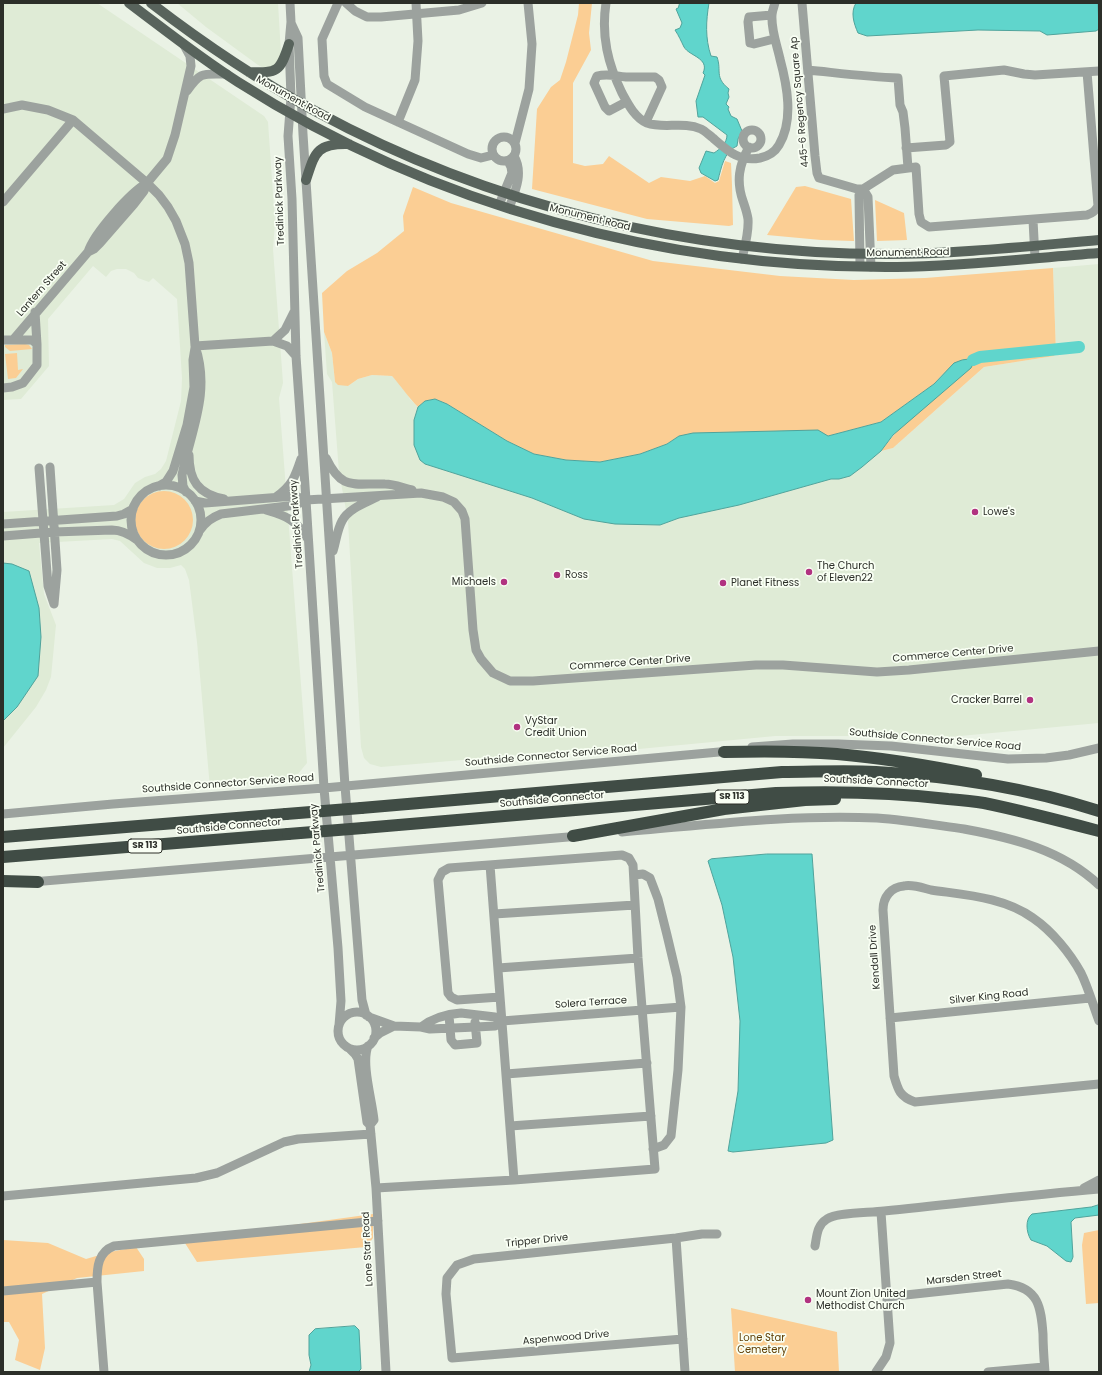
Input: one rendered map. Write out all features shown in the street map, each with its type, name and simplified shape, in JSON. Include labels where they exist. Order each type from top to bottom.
[{"type":"highway","points":[[724,752],[805,752],[838,754],[885,760],[984,776],[1033,793]]},
{"type":"highway","name":"Southside Connector","points":[[3,837],[774,773],[825,771],[875,772],[942,777],[989,784],[1033,793],[1099,811]]},
{"type":"highway","name":"Southside Connector","points":[[3,858],[776,793],[825,791],[917,795],[983,803],[1041,815],[1099,832]]},
{"type":"highway","points":[[573,836],[724,809],[805,800],[841,798],[890,799],[1012,809]]},
{"type":"highway","points":[[3,881],[38,882]]},
{"type":"main road","name":"Monument Road","points":[[129,3],[184,45],[227,74],[290,112],[349,144],[442,185],[499,205],[582,230],[685,251],[742,259],[786,263],[899,267],[950,265],[1099,253]]},
{"type":"main road","name":"Monument Road","points":[[151,3],[199,39],[249,72],[302,104],[363,136],[408,156],[514,196],[588,217],[639,229],[745,246],[804,251],[916,253],[1099,240]]},
{"type":"main road","points":[[249,72],[274,71],[279,68],[284,60],[289,44]]},
{"type":"main road","points":[[306,180],[314,157],[320,149],[332,144],[349,144]]},
{"type":"street","name":"Tredinick Parkway","points":[[290,3],[291,22],[289,44],[291,97],[288,136],[292,199],[296,356],[324,788],[331,857],[341,1001],[339,1025]]},
{"type":"street","points":[[338,3],[322,39],[324,76],[327,84],[365,107],[468,154],[481,158],[493,154]]},
{"type":"street","points":[[346,3],[355,11],[367,17],[459,10],[482,3]]},
{"type":"street","points":[[398,122],[415,80],[418,53],[416,3]]},
{"type":"street","points":[[499,205],[512,173],[511,159],[516,151],[515,143],[529,89],[532,44],[528,3]]},
{"type":"street","points":[[606,3],[604,23],[605,38],[607,53],[613,74],[626,102],[640,119],[658,125],[694,126],[703,130],[731,153],[742,158],[753,159],[765,157],[773,153],[780,144],[788,118],[785,79],[774,39],[772,15],[775,3]]},
{"type":"street","name":"445-6 Regency Square Ap","points":[[802,3],[817,173],[819,178],[857,189],[863,189]]},
{"type":"street","points":[[772,15],[749,17],[750,43],[754,44],[774,39]]},
{"type":"street","name":"Tredinick Parkway","points":[[291,22],[298,38],[345,786],[362,1000],[367,1016]]},
{"type":"street","name":"Lantern Street","points":[[13,340],[35,312],[88,252],[90,244],[95,237],[139,188],[147,183],[167,159],[175,136],[191,66],[190,56],[184,45]]},
{"type":"street","points":[[808,70],[869,77],[898,78],[906,148],[912,167],[919,214],[924,225],[929,227],[1033,220],[1087,215],[1092,213],[1098,206],[1087,72]]},
{"type":"street","points":[[906,148],[946,145],[950,142],[944,76],[1004,70],[1024,74],[1099,71]]},
{"type":"street","points":[[184,96],[197,78],[203,75],[227,74]]},
{"type":"street","points":[[626,102],[609,111],[605,107],[594,83],[597,76],[613,74],[625,77],[655,77],[659,80],[662,87],[646,122]]},
{"type":"street","points":[[3,109],[22,105],[48,110],[73,120],[147,183],[168,207],[176,221],[185,244],[189,263],[195,346],[193,360],[194,387],[187,425],[173,471],[166,482],[160,486]]},
{"type":"street","points":[[3,202],[73,120]]},
{"type":"street","points":[[511,159],[498,160],[493,154],[492,147],[498,138],[502,137],[509,138],[515,143]]},
{"type":"street","points":[[742,259],[748,221],[740,188],[739,175],[742,158],[749,147]]},
{"type":"street","points":[[509,208],[514,196],[519,173],[519,168],[511,159]]},
{"type":"street","points":[[866,266],[865,221],[868,197],[863,189],[893,170],[912,167]]},
{"type":"street","points":[[1033,220],[1035,258]]},
{"type":"street","points":[[273,340],[285,330],[294,310]]},
{"type":"street","points":[[3,388],[24,383],[37,366],[35,312]]},
{"type":"street","points":[[3,340],[32,340],[37,344]]},
{"type":"street","points":[[195,346],[273,340],[287,346],[296,356]]},
{"type":"street","points":[[186,492],[183,486],[182,475],[199,407],[201,390],[200,359],[195,346]]},
{"type":"street","points":[[189,448],[191,475],[196,484],[200,489],[214,497],[229,500]]},
{"type":"street","points":[[324,454],[332,471],[337,478],[343,481],[356,484],[387,484],[421,492]]},
{"type":"street","points":[[276,497],[290,485],[296,476],[303,455]]},
{"type":"street","points":[[39,468],[48,588],[54,604],[57,570],[50,467]]},
{"type":"street","points":[[3,536],[54,532],[120,530],[127,533],[145,548],[153,552],[162,555],[172,555],[188,547],[195,540],[199,531],[200,515],[195,501],[186,492],[178,487],[169,485],[151,489],[143,494],[133,509],[131,518],[134,534],[138,541]]},
{"type":"street","name":"Commerce Center Drive","points":[[195,501],[205,503],[295,496],[306,500],[327,500],[421,492],[443,497],[454,502],[462,511],[465,519],[476,650],[481,659],[493,673],[510,681],[533,681],[756,665],[783,665],[869,672],[909,670],[1099,651]]},
{"type":"street","points":[[331,559],[339,528],[346,516],[355,509],[380,496]]},
{"type":"street","name":"Commerce Center Drive","points":[[199,531],[205,522],[220,514],[296,505],[306,500]]},
{"type":"street","points":[[3,524],[117,516],[133,509]]},
{"type":"street","points":[[261,509],[277,513],[291,520],[301,528],[309,540]]},
{"type":"street","name":"Southside Connector Service Road","points":[[3,814],[324,788],[724,752],[760,746],[793,744],[892,746],[1008,759],[1069,755],[1099,748]]},
{"type":"street","points":[[3,885],[765,820],[821,817],[877,818],[939,825],[998,835],[1045,851],[1073,865],[1099,886]]},
{"type":"street","points":[[376,1188],[514,1180],[655,1169],[638,958],[634,875],[633,865],[629,858],[622,855],[449,868],[442,872],[438,880],[448,993],[451,997],[457,1000],[500,997]]},
{"type":"street","points":[[490,865],[514,1180]]},
{"type":"street","points":[[634,875],[643,874],[650,878],[653,885],[677,977],[681,1007],[678,1070],[671,1136],[664,1145],[653,1149]]},
{"type":"street","name":"Kendall Drive","points":[[1099,1021],[1081,974],[1068,953],[1054,936],[1033,918],[1008,904],[974,896],[905,885],[892,890],[883,903],[894,1076],[898,1090],[906,1099],[915,1102],[1099,1084]]},
{"type":"street","points":[[494,914],[635,905]]},
{"type":"street","points":[[498,968],[638,958]]},
{"type":"street","name":"Silver King Road","points":[[890,1018],[1090,998]]},
{"type":"street","name":"Solera Terrace","points":[[367,1016],[394,1026],[422,1027],[450,1031],[476,1030],[495,1026],[502,1021],[681,1007]]},
{"type":"street","points":[[374,1038],[374,1024],[367,1016],[361,1013],[350,1014],[345,1017],[339,1025],[339,1038],[345,1046],[359,1050],[368,1046],[380,1033],[394,1026]]},
{"type":"street","name":"Solera Terrace","points":[[422,1027],[428,1022],[449,1014],[461,1013],[495,1017],[502,1021]]},
{"type":"street","points":[[449,1014],[450,1031],[455,1045],[477,1044],[475,1014]]},
{"type":"street","name":"Lone Star Road","points":[[368,1046],[365,1062],[374,1120],[371,1129],[376,1188],[386,1372]]},
{"type":"street","name":"Lone Star Road","points":[[350,1048],[358,1059],[367,1122],[371,1129]]},
{"type":"street","points":[[506,1074],[647,1063]]},
{"type":"street","points":[[510,1126],[651,1116]]},
{"type":"street","points":[[3,1196],[196,1178],[217,1173],[284,1142],[371,1129]]},
{"type":"street","points":[[1080,1191],[1099,1180]]},
{"type":"street","points":[[815,1246],[817,1231],[821,1224],[828,1218],[839,1215],[1099,1189]]},
{"type":"street","points":[[878,1371],[886,1357],[890,1343],[881,1212]]},
{"type":"street","points":[[104,1372],[97,1267],[100,1257],[108,1248],[114,1246],[378,1221]]},
{"type":"street","name":"Tripper Drive","points":[[452,1358],[446,1294],[447,1278],[457,1265],[474,1259],[702,1234],[717,1234]]},
{"type":"street","points":[[676,1238],[685,1372]]},
{"type":"street","points":[[3,1291],[97,1282]]},
{"type":"street","name":"Marsden Street","points":[[887,1297],[1008,1284],[1027,1290],[1035,1297],[1041,1315],[1044,1369]]},
{"type":"street","name":"Aspenwood Drive","points":[[452,1358],[682,1339]]},
{"type":"street","points":[[988,1372],[1044,1369]]},
{"type":"shaded area","points":[[3,3],[97,3],[264,116],[268,122],[275,223],[273,249],[283,383],[279,398],[307,763],[293,780],[210,788],[197,642],[189,580],[185,569],[181,565],[170,568],[157,568],[144,563],[120,541],[112,539],[39,543],[44,594],[56,625],[51,677],[46,690],[36,707],[3,748],[3,512],[114,505],[124,499],[135,483],[145,477],[155,474],[161,469],[166,461],[181,401],[182,378],[177,299],[153,278],[149,282],[138,278],[134,273],[126,269],[111,271],[106,277],[93,266],[48,319],[49,366],[21,399],[3,400]]},
{"type":"shaded area","points":[[177,3],[278,3],[281,54],[279,61],[273,67],[264,68],[258,65],[206,27]]},
{"type":"shaded area","points":[[1099,264],[1099,723],[928,739],[885,736],[775,736],[628,750],[612,747],[381,767],[370,764],[364,758],[361,747],[348,521],[339,472],[332,382],[327,374],[324,332],[332,353],[335,382],[348,386],[358,379],[372,375],[392,376],[402,386],[410,399],[418,407],[414,420],[425,464],[532,498],[584,519],[660,525],[679,518],[739,505],[831,479],[839,479],[850,476],[881,451],[893,448],[984,367],[1054,356],[1056,353],[1053,268]]},
{"type":"green space","points":[[579,3],[592,3],[589,33],[591,50],[573,83],[573,163],[585,166],[603,164],[609,156],[649,183],[661,177],[690,181],[705,176],[715,183],[719,181],[725,161],[731,163],[733,225],[729,226],[647,219],[532,189],[537,109],[551,87],[560,80],[578,15]]},
{"type":"green space","points":[[805,186],[851,199],[854,241],[821,240],[767,235],[796,187]]},
{"type":"green space","points":[[413,187],[451,203],[653,261],[780,276],[854,280],[925,278],[1053,268],[1056,353],[1054,356],[984,367],[893,448],[881,451],[947,369],[934,384],[881,422],[828,436],[679,436],[667,444],[640,454],[600,462],[566,460],[534,454],[507,441],[447,404],[435,399],[425,401],[418,407],[392,376],[372,375],[358,379],[348,386],[338,385],[335,382],[332,353],[324,332],[322,293],[347,271],[377,253],[404,231],[403,216]]},
{"type":"green space","points":[[875,200],[904,213],[907,240],[877,241]]},
{"type":"green space","points":[[5,345],[29,345],[32,349],[10,351],[5,347]]},
{"type":"green space","points":[[17,353],[18,370],[23,369],[16,378],[8,379],[5,354]]},
{"type":"green space","points":[[158,491],[170,491],[185,499],[193,514],[193,526],[185,541],[170,549],[158,549],[143,541],[135,526],[135,514],[143,499]]},
{"type":"green space","points":[[373,1214],[373,1238],[366,1247],[197,1262],[183,1240]]},
{"type":"green space","points":[[1099,1230],[1099,1303],[1086,1304],[1082,1245],[1084,1233]]},
{"type":"green space","points":[[3,1240],[48,1243],[86,1259],[110,1252],[136,1247],[144,1259],[144,1271],[77,1278],[42,1294],[45,1348],[40,1370],[15,1360],[19,1340],[9,1322],[3,1322]]},
{"type":"green space","name":"Lone Star Cemetery","points":[[731,1308],[837,1332],[839,1372],[735,1372]]},
{"type":"water","points":[[680,3],[709,3],[707,30],[709,49],[711,56],[717,57],[720,77],[724,85],[729,89],[729,97],[726,104],[729,107],[728,109],[731,116],[737,119],[742,131],[738,139],[737,146],[733,148],[726,156],[718,180],[715,181],[701,173],[699,168],[706,151],[714,153],[721,148],[727,138],[727,135],[703,117],[698,117],[696,101],[705,75],[703,73],[704,64],[684,47],[675,30],[680,28],[682,23],[676,9]]},
{"type":"water","points":[[856,3],[1098,3],[1099,29],[1096,31],[1047,35],[1040,31],[978,30],[867,36],[858,33],[855,26],[853,10]]},
{"type":"water","points":[[972,359],[974,362],[971,368],[893,435],[881,451],[850,476],[839,479],[831,479],[739,505],[679,518],[660,525],[615,524],[584,519],[532,498],[425,464],[420,460],[414,445],[414,420],[418,407],[425,401],[435,399],[447,404],[507,441],[534,454],[566,460],[600,462],[640,454],[667,444],[679,436],[693,433],[818,430],[828,436],[881,422],[934,384],[954,363]]},
{"type":"water","points":[[3,563],[12,564],[29,571],[39,608],[41,637],[38,676],[17,707],[3,721]]},
{"type":"water","points":[[767,854],[812,854],[833,1140],[826,1143],[733,1152],[728,1151],[738,1091],[740,1021],[733,957],[722,905],[708,861],[711,859]]},
{"type":"water","points":[[1099,1205],[1099,1215],[1075,1218],[1071,1222],[1073,1257],[1071,1262],[1066,1261],[1047,1246],[1031,1240],[1029,1237],[1027,1222],[1032,1214]]},
{"type":"water","points":[[355,1326],[359,1330],[361,1369],[358,1372],[309,1372],[311,1365],[309,1355],[309,1335],[315,1329]]},
{"type":"waterway","points":[[973,360],[980,357],[1079,347]]},
{"type":"place","name":"Lowe's","points":[[975,512]]},
{"type":"place","name":"The Church of Eleven22","points":[[809,572]]},
{"type":"place","name":"Ross","points":[[557,575]]},
{"type":"place","name":"Michaels","points":[[504,582]]},
{"type":"place","name":"Planet Fitness","points":[[723,583]]},
{"type":"place","name":"Cracker Barrel","points":[[1030,700]]},
{"type":"place","name":"VyStar Credit Union","points":[[517,727]]},
{"type":"place","name":"Mount Zion United Methodist Church","points":[[808,1300]]}]
